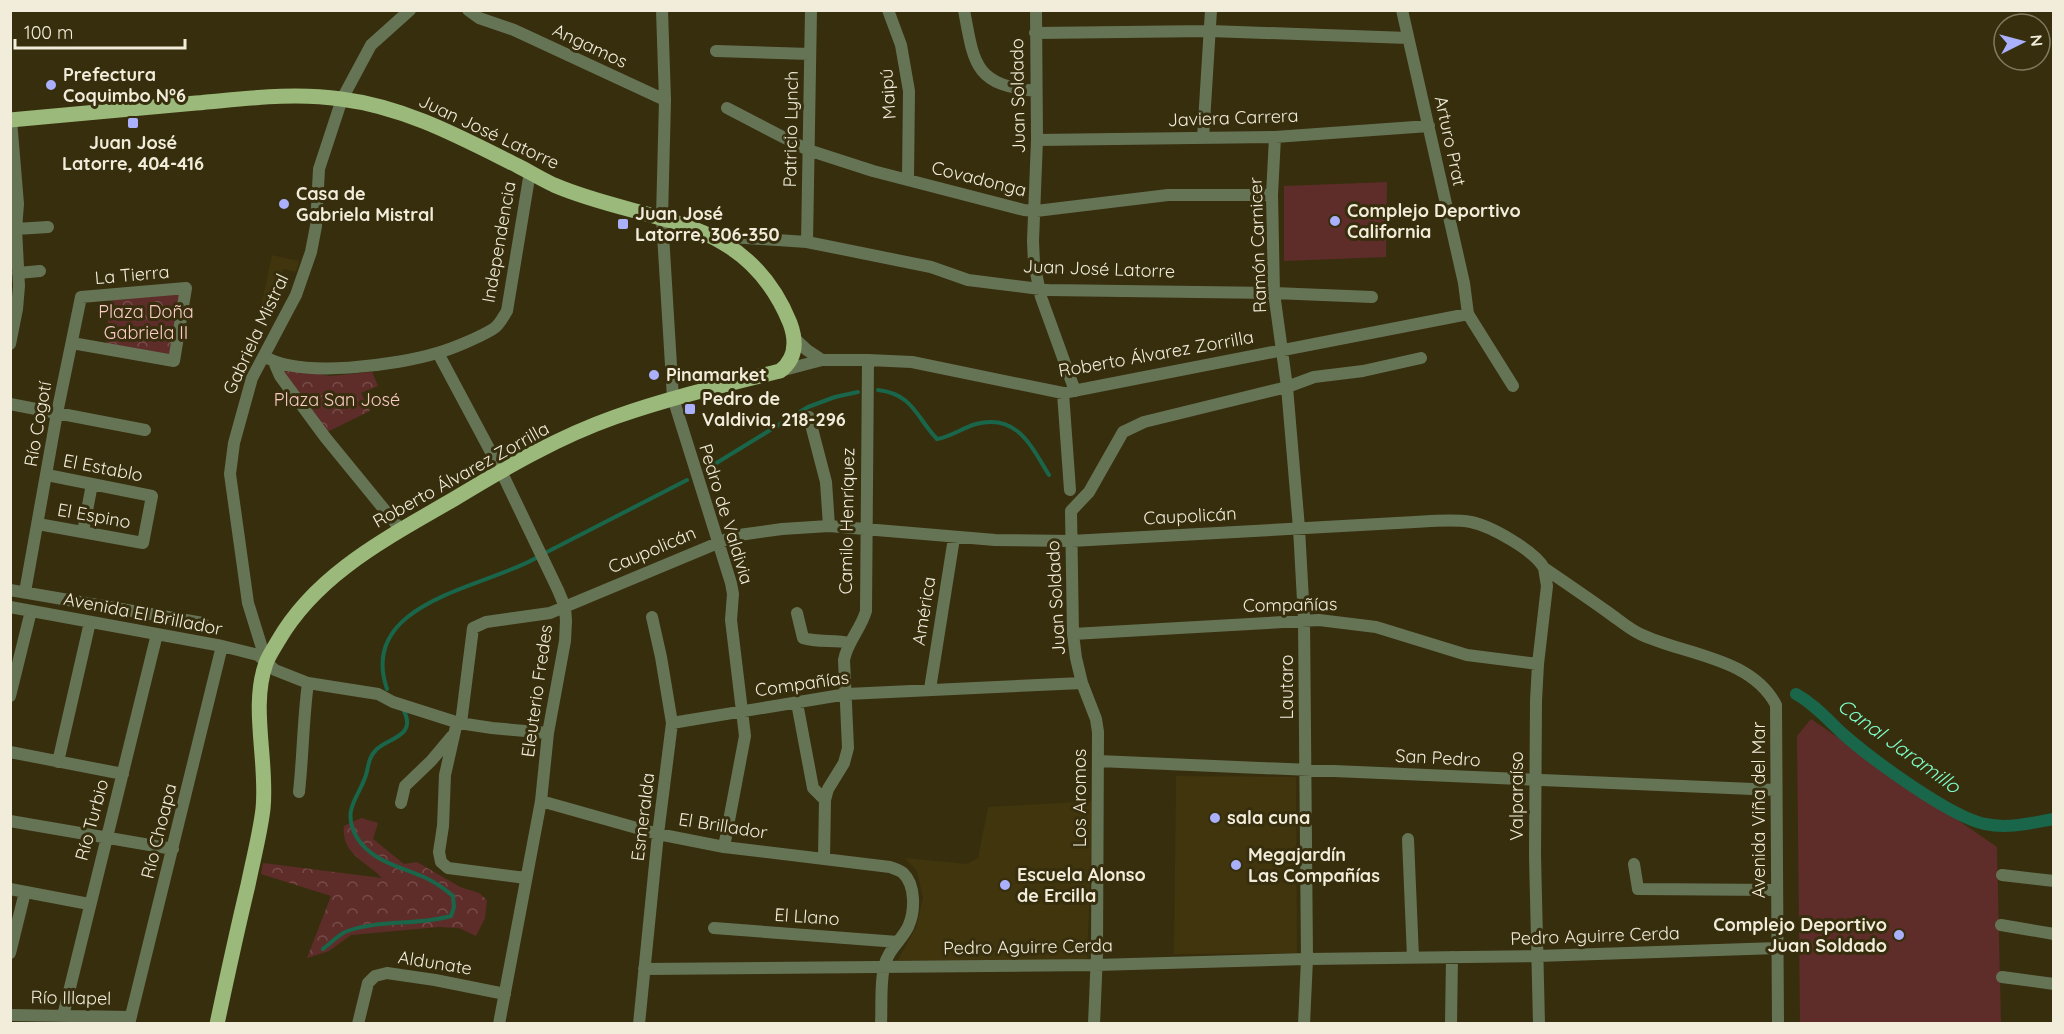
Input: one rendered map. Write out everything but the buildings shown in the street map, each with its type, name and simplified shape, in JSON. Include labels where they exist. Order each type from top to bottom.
[{"type":"main road","name":"Juan José Latorre","points":[[11,120],[280,95],[342,99],[387,108],[430,123],[553,184],[590,198],[662,218]]},
{"type":"main road","points":[[662,218],[698,229],[725,243],[749,262],[769,286],[786,314],[795,339],[792,359],[780,371]]},
{"type":"main road","name":"Roberto Álvarez Zorrilla","points":[[217,1023],[263,811],[264,773],[260,703],[263,675],[267,661],[291,620],[318,590],[350,562],[501,471],[566,438],[613,418],[672,398],[780,371]]},
{"type":"street","name":"Gabriela Mistral","points":[[267,661],[248,603],[243,552],[230,474],[241,410],[252,378],[269,359],[311,252],[316,226],[319,170],[342,99],[371,45],[410,10]]},
{"type":"street","name":"Angamos","points":[[468,10],[479,18],[514,30],[665,100]]},
{"type":"street","name":"Pedro de Valdivia","points":[[662,10],[665,100],[662,218],[672,398],[733,594],[731,620],[745,736],[724,847]]},
{"type":"street","name":"Patricio Lynch","points":[[807,242],[811,10]]},
{"type":"street","name":"Maipú","points":[[888,10],[901,45],[909,91],[908,178]]},
{"type":"street","points":[[964,10],[972,54],[986,75],[1003,85],[1036,91]]},
{"type":"street","name":"Juan Soldado","points":[[1036,10],[1037,140],[1034,263],[1039,289],[1069,392],[1070,490]]},
{"type":"street","points":[[1203,138],[1211,10]]},
{"type":"street","name":"Arturo Prat","points":[[1402,10],[1464,283],[1468,314]]},
{"type":"street","points":[[1035,33],[1210,32],[1408,38]]},
{"type":"street","name":"Patricio Lynch","points":[[716,51],[810,54]]},
{"type":"street","name":"Covadonga","points":[[727,108],[808,150],[873,171],[908,178],[947,192],[1036,211],[1168,195],[1272,195]]},
{"type":"street","points":[[10,344],[19,298],[16,229],[18,204],[11,120]]},
{"type":"street","name":"Javiera Carrera","points":[[1037,140],[1275,136],[1429,126]]},
{"type":"street","name":"Ramón Carnicer","points":[[1275,136],[1272,195],[1274,293],[1282,351]]},
{"type":"street","name":"Independencia","points":[[269,359],[331,369],[404,360],[438,353],[495,328],[507,311],[530,172]]},
{"type":"street","points":[[16,229],[48,227]]},
{"type":"street","name":"Juan José Latorre","points":[[725,243],[731,237],[807,242],[931,267],[968,280],[1039,289],[1372,297]]},
{"type":"street","points":[[18,273],[40,271]]},
{"type":"street","name":"La Tierra","points":[[72,343],[174,361],[186,288],[81,297]]},
{"type":"street","name":"Río Cogotí","points":[[25,592],[57,413],[81,297]]},
{"type":"street","points":[[1468,314],[1513,387]]},
{"type":"street","name":"Roberto Álvarez Zorrilla","points":[[780,371],[822,360],[912,362],[1069,392],[1468,314]]},
{"type":"street","points":[[795,339],[822,360]]},
{"type":"street","name":"Lautaro","points":[[1282,351],[1299,528],[1304,619],[1307,958],[1304,1023]]},
{"type":"street","name":"Eleuterio Fredes","points":[[438,353],[501,471],[565,607],[565,641],[548,733],[541,801],[499,1023]]},
{"type":"street","points":[[1287,387],[1314,377],[1363,371],[1420,358]]},
{"type":"street","points":[[269,359],[326,437],[401,530]]},
{"type":"street","name":"Camilo Henríquez","points":[[824,858],[825,800],[828,789],[844,763],[849,748],[844,660],[846,649],[862,625],[866,611],[868,360]]},
{"type":"street","name":"Juan Soldado","points":[[1082,683],[1073,634],[1071,511],[1089,492],[1123,432],[1144,423],[1287,387]]},
{"type":"street","points":[[10,404],[146,430]]},
{"type":"street","points":[[809,417],[826,482],[829,526]]},
{"type":"street","name":"El Establo","points":[[47,475],[152,496],[143,543]]},
{"type":"street","points":[[83,532],[92,484]]},
{"type":"street","name":"Caupolicán","points":[[458,726],[473,628],[486,622],[550,613],[739,535],[760,531],[829,526],[954,538],[1071,541],[1447,520],[1472,522],[1500,535],[1531,554],[1544,568],[1638,633],[1668,646],[1717,659],[1757,681],[1769,692],[1776,705]]},
{"type":"street","name":"El Espino","points":[[38,524],[143,543]]},
{"type":"street","name":"América","points":[[930,689],[954,538]]},
{"type":"street","name":"Valparaíso","points":[[1539,1023],[1536,780],[1538,664],[1547,586],[1544,568]]},
{"type":"street","name":"Avenida El Brillador","points":[[10,590],[203,623]]},
{"type":"street","name":"Avenida El Brillador","points":[[10,607],[222,646],[258,655],[267,661]]},
{"type":"street","points":[[10,696],[31,611]]},
{"type":"street","points":[[798,613],[803,638],[811,641],[850,643]]},
{"type":"street","name":"Esmeralda","points":[[639,1023],[672,723],[652,617]]},
{"type":"street","name":"Compañías","points":[[1073,634],[1304,619],[1366,625],[1467,655],[1538,664]]},
{"type":"street","points":[[58,762],[90,622]]},
{"type":"street","name":"Río Turbio","points":[[63,1016],[157,634]]},
{"type":"street","name":"Río Choapa","points":[[130,1020],[222,646]]},
{"type":"street","points":[[267,661],[280,673],[308,683],[378,694],[393,702],[458,726],[548,733]]},
{"type":"street","points":[[299,792],[308,683]]},
{"type":"street","name":"Compañías","points":[[672,723],[847,694],[1082,683]]},
{"type":"street","name":"Los Aromos","points":[[1082,683],[1096,719],[1098,761],[1094,1023]]},
{"type":"street","points":[[797,703],[813,788],[825,800]]},
{"type":"street","name":"Avenida Viña del Mar","points":[[1776,705],[1778,1023]]},
{"type":"street","points":[[401,803],[405,786],[433,759],[458,726]]},
{"type":"street","points":[[458,726],[445,775],[443,826],[439,852],[441,862],[448,868],[526,878]]},
{"type":"street","points":[[10,753],[123,774]]},
{"type":"street","name":"San Pedro","points":[[1098,761],[1776,790]]},
{"type":"street","name":"El Brillador","points":[[541,801],[658,834],[724,847],[890,867],[902,872],[908,879],[912,891],[912,915],[898,942]]},
{"type":"street","points":[[10,821],[172,849]]},
{"type":"street","points":[[1408,839],[1413,957]]},
{"type":"street","points":[[1634,864],[1638,889],[1777,890]]},
{"type":"street","points":[[2002,875],[2054,881]]},
{"type":"street","points":[[10,889],[89,904]]},
{"type":"street","points":[[10,953],[25,892]]},
{"type":"street","points":[[2001,926],[2054,934]]},
{"type":"street","name":"El Llano","points":[[714,928],[898,942]]},
{"type":"street","points":[[881,1023],[884,968],[888,955],[898,942]]},
{"type":"street","name":"Pedro Aguirre Cerda","points":[[644,969],[1096,965],[1307,958],[1537,956],[1778,948]]},
{"type":"street","points":[[1451,1023],[1452,957]]},
{"type":"street","name":"Aldunate","points":[[358,1023],[368,983],[375,976],[387,973],[505,994]]},
{"type":"street","points":[[2002,977],[2054,984]]},
{"type":"street","name":"Río Illapel","points":[[10,1015],[130,1020]]},
{"type":"shaded area","points":[[272,255],[299,261],[296,272],[283,269],[273,315],[260,312]]},
{"type":"shaded area","name":"Megajardín Las Compañías","points":[[1176,776],[1296,777],[1297,953],[1174,954]]},
{"type":"shaded area","name":"Escuela Alonso de Ercilla","points":[[1093,801],[1087,961],[898,960],[916,927],[923,898],[917,871],[905,858],[967,864],[978,858],[988,807]]},
{"type":"green space","name":"Complejo Deportivo California","points":[[1387,182],[1386,257],[1284,261],[1284,186]]},
{"type":"green space","name":"Plaza Doña Gabriela II","points":[[181,293],[170,357],[106,346],[110,295]]},
{"type":"green space","name":"Plaza San José","points":[[289,369],[330,376],[372,372],[378,386],[361,393],[370,411],[327,432],[282,374]]},
{"type":"green space","name":"Complejo Deportivo Juan Soldado","points":[[1811,719],[1997,847],[2001,1023],[1800,1023],[1797,736]]},
{"type":"green space","points":[[361,818],[378,823],[373,839],[404,864],[417,862],[460,887],[479,893],[487,900],[485,918],[476,936],[459,928],[439,927],[351,935],[329,951],[307,958],[331,896],[261,874],[263,863],[382,878],[356,856],[346,844],[344,826]]},
{"type":"waterway","points":[[878,390],[890,392],[907,401],[937,439],[976,424],[1002,423],[1021,434],[1049,475]]},
{"type":"waterway","points":[[705,470],[808,407],[835,397],[858,392]]},
{"type":"waterway","points":[[547,552],[687,480]]},
{"type":"waterway","points":[[387,689],[383,660],[390,636],[407,617],[431,602],[536,558]]},
{"type":"waterway","name":"Canal Jaramillo","points":[[1796,694],[1815,707],[1871,757],[1932,799],[1970,819],[2002,826],[2054,819]]},
{"type":"waterway","points":[[323,949],[345,932],[358,928],[451,916],[454,907],[453,896],[430,880],[378,858],[362,845],[352,827],[351,811],[370,759],[381,746],[404,732],[407,726],[404,711]]},
{"type":"place","name":"Prefectura Coquimbo N°6","points":[[51,85]]},
{"type":"place","name":"Juan José Latorre, 404-416","points":[[133,123]]},
{"type":"place","name":"Casa de Gabriela Mistral","points":[[284,204]]},
{"type":"place","name":"Complejo Deportivo California","points":[[1335,221]]},
{"type":"place","name":"Juan José Latorre, 306-350","points":[[623,224]]},
{"type":"place","name":"Pinamarket","points":[[654,375]]},
{"type":"place","name":"Pedro de Valdivia, 218-296","points":[[690,409]]},
{"type":"place","name":"sala cuna","points":[[1215,818]]},
{"type":"place","name":"Megajardín Las Compañías","points":[[1236,865]]},
{"type":"place","name":"Escuela Alonso de Ercilla","points":[[1005,885]]},
{"type":"place","name":"Complejo Deportivo Juan Soldado","points":[[1899,935]]}]
